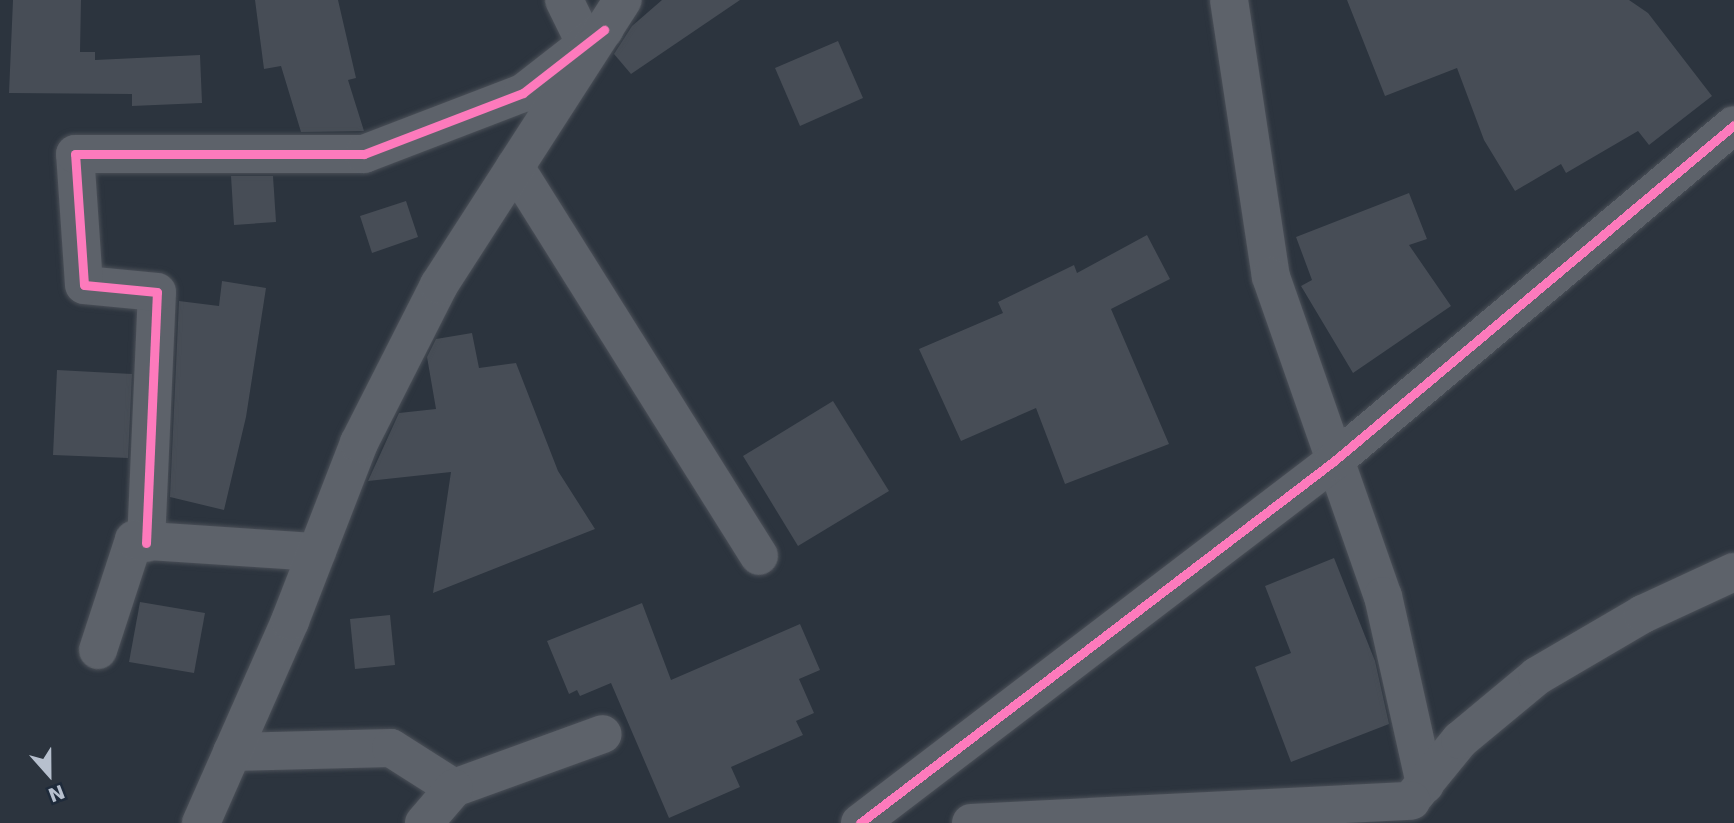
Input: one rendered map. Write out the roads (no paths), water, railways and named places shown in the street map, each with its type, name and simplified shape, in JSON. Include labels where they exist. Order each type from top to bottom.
[{"type":"street","points":[[564,0],[604,25]]},
{"type":"street","points":[[1229,0],[1271,277],[1383,596],[1409,803]]},
{"type":"street","points":[[201,823],[317,552],[359,443],[439,285],[604,25]]},
{"type":"street","points":[[146,543],[157,292],[84,285],[75,154],[364,154],[523,93],[604,25]]},
{"type":"street","points":[[860,823],[1334,461],[1734,125]]},
{"type":"street","points":[[515,167],[759,556]]},
{"type":"street","points":[[98,650],[134,540],[146,543],[317,552]]},
{"type":"street","points":[[971,823],[1409,803],[1460,740],[1537,676],[1643,614],[1734,572]]},
{"type":"street","points":[[424,823],[454,789],[603,734]]},
{"type":"street","points":[[232,752],[391,748],[454,789]]}]
